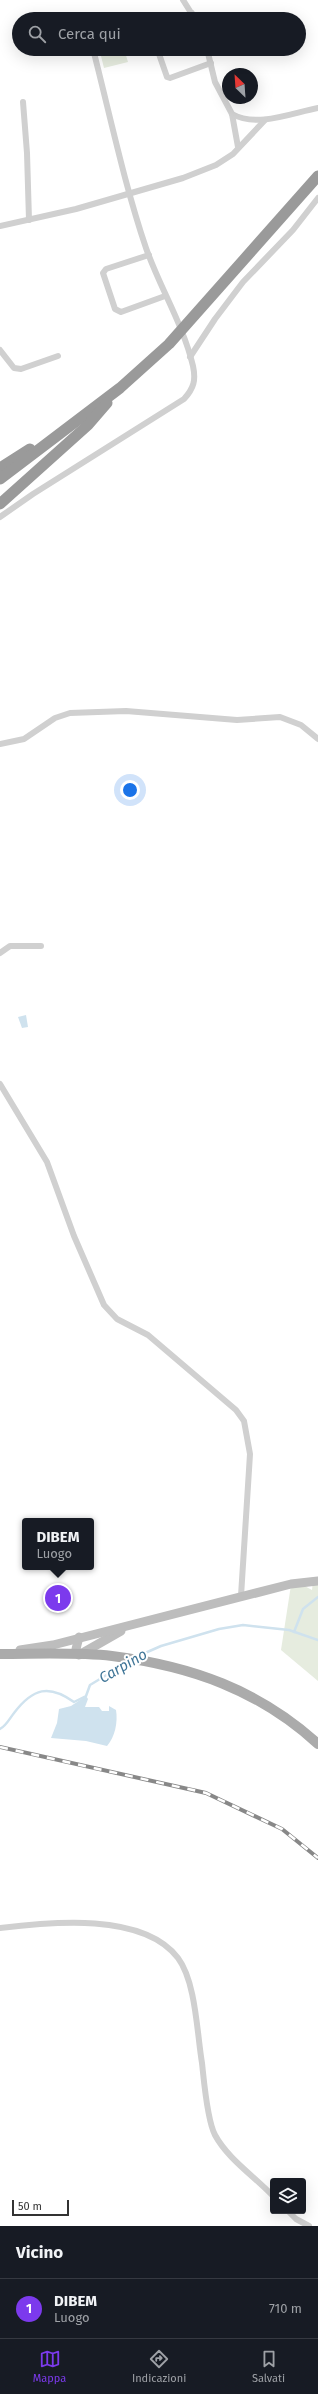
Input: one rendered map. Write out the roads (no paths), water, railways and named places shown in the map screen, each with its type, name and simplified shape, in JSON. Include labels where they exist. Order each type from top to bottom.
[{"type":"highway","points":[[0,479],[120,388],[169,344],[318,176]]},
{"type":"highway","points":[[0,504],[88,425],[120,388]]},
{"type":"highway","points":[[0,468],[78,420]]},
{"type":"main road","points":[[0,1653],[46,1646],[291,1584],[318,1581]]},
{"type":"main road","points":[[79,1655],[108,1637],[137,1624]]},
{"type":"main road","points":[[79,1637],[76,1649],[79,1655]]},
{"type":"main road","points":[[108,1637],[104,1644],[105,1650],[112,1656]]},
{"type":"main road","points":[[0,1653],[112,1656],[175,1667],[234,1687],[296,1724],[318,1744]]},
{"type":"street","points":[[183,0],[190,12]]},
{"type":"street","points":[[0,517],[33,494],[184,399],[193,387],[194,381],[188,350],[174,310],[165,296],[149,254],[129,194],[94,56]]},
{"type":"street","points":[[161,56],[167,77],[170,78],[211,63]]},
{"type":"street","points":[[208,56],[220,94],[232,114],[238,147]]},
{"type":"street","points":[[23,102],[27,153],[29,220]]},
{"type":"street","points":[[232,114],[245,120],[264,120],[318,108]]},
{"type":"street","points":[[0,226],[129,194],[183,178],[216,165],[233,154],[264,120]]},
{"type":"street","points":[[190,357],[215,319],[243,282],[293,230],[318,198]]},
{"type":"street","points":[[149,254],[106,269],[104,273],[115,309],[121,312],[165,296]]},
{"type":"street","points":[[0,350],[14,368],[21,369],[58,356]]},
{"type":"street","points":[[0,744],[24,739],[55,718],[70,713],[126,711],[237,720],[280,717],[290,719],[301,725],[318,739]]},
{"type":"street","points":[[0,953],[10,946],[41,946]]},
{"type":"street","points":[[0,1084],[47,1162],[76,1243],[104,1305],[117,1319],[148,1335],[236,1410],[244,1421],[250,1454],[241,1596]]},
{"type":"street","points":[[0,1928],[32,1924],[76,1923],[125,1927],[156,1938],[178,1958],[190,1984],[214,2134],[236,2161],[270,2193]]},
{"type":"street","points":[[291,2214],[296,2219],[309,2226]]},
{"type":"street","points":[[296,2219],[298,2226]]},
{"type":"water","points":[[26,1015],[28,1027],[22,1028],[18,1017]]},
{"type":"water","points":[[86,1696],[88,1699],[85,1707],[99,1707],[102,1711],[109,1711],[109,1706],[116,1710],[117,1719],[115,1729],[107,1746],[86,1741],[51,1738],[57,1723],[59,1709],[71,1706]]},
{"type":"waterway","points":[[294,1632],[303,1609],[318,1597]]},
{"type":"waterway","name":"Carpino","points":[[136,1657],[161,1646],[219,1629],[243,1625],[289,1630],[318,1640]]},
{"type":"waterway","name":"Carpino","points":[[0,1729],[6,1724],[21,1705],[35,1694],[42,1691],[49,1691],[65,1696],[74,1702],[86,1696],[90,1685],[128,1662]]},
{"type":"railway","points":[[0,1747],[206,1793],[282,1829],[318,1858]]},
{"type":"place","name":"DIBEM","points":[[58,1598]]}]
